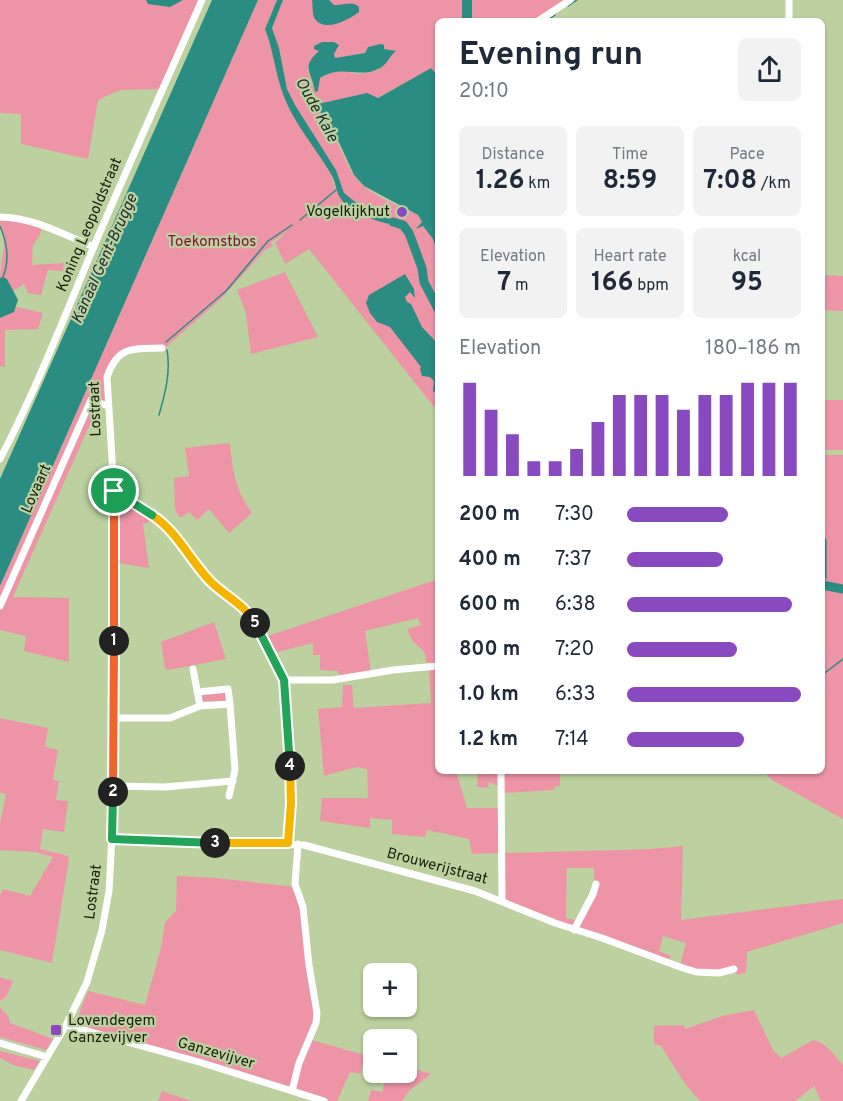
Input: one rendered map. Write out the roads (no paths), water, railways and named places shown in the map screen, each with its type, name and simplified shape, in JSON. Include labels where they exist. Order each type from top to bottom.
[{"type":"street","name":"Koning Leopoldstraat","points":[[0,459],[2,449],[54,345],[94,247],[202,0]]},
{"type":"street","points":[[543,18],[570,0]]},
{"type":"street","points":[[789,0],[789,18]]},
{"type":"street","points":[[0,217],[31,221],[94,247]]},
{"type":"street","name":"Lostraat","points":[[21,1101],[66,1025],[87,982],[102,930],[109,891],[113,786],[114,491],[107,377],[112,363],[120,353],[131,349],[162,348]]},
{"type":"street","name":"Lovaart","points":[[0,606],[91,400],[108,406]]},
{"type":"street","points":[[114,491],[166,524],[212,582],[247,611],[254,620],[284,680],[291,788],[288,843]]},
{"type":"street","points":[[284,680],[333,680],[393,670],[435,666]]},
{"type":"street","points":[[193,669],[200,706]]},
{"type":"street","points":[[198,692],[228,688],[235,770],[229,796]]},
{"type":"street","points":[[113,718],[172,718],[200,706],[230,704]]},
{"type":"street","points":[[501,774],[502,900]]},
{"type":"street","points":[[113,786],[165,787],[233,781]]},
{"type":"street","name":"Brouwerijstraat","points":[[112,839],[298,844],[475,891],[574,930],[696,972],[719,973],[734,969]]},
{"type":"street","points":[[292,1090],[299,1063],[316,1023],[317,1013],[303,907],[295,884],[298,844]]},
{"type":"street","points":[[574,930],[596,884]]},
{"type":"street","name":"Ganzevijver","points":[[66,1025],[324,1101]]},
{"type":"street","points":[[0,1043],[47,1057]]},
{"type":"water","points":[[146,0],[183,0],[170,7],[148,4]]},
{"type":"water","name":"Kanaal Gent-Brugge","points":[[212,0],[258,0],[0,586],[0,479]]},
{"type":"water","points":[[277,0],[283,0],[272,28],[279,48],[287,89],[336,170],[344,193],[359,205],[403,225],[374,220],[353,210],[344,202],[338,194],[331,174],[291,113],[265,29]]},
{"type":"water","points":[[312,0],[329,0],[334,5],[353,4],[359,7],[359,12],[337,23],[325,25],[315,19]]},
{"type":"water","points":[[462,0],[472,0],[472,18],[462,18]]},
{"type":"water","points":[[322,42],[334,42],[339,45],[334,54],[335,58],[365,53],[368,47],[381,44],[384,45],[384,49],[396,51],[383,66],[372,71],[365,73],[336,72],[320,78],[318,91],[315,92],[309,66],[319,51],[314,49],[314,46]]},
{"type":"water","points":[[431,68],[435,73],[435,245],[423,226],[416,229],[422,222],[418,215],[364,186],[354,175],[337,138],[325,127],[318,104],[367,93],[378,98]]},
{"type":"water","points":[[405,274],[414,289],[415,298],[410,292],[405,297],[407,302],[411,304],[422,327],[435,341],[435,392],[433,392],[434,381],[430,377],[422,376],[421,367],[390,327],[377,322],[370,313],[366,303],[369,295]]},
{"type":"water","points":[[0,278],[7,279],[18,300],[14,312],[0,318]]},
{"type":"waterway","points":[[568,6],[577,0]]},
{"type":"waterway","points":[[550,18],[555,15]]},
{"type":"waterway","points":[[300,220],[336,190]]},
{"type":"waterway","name":"Oude Kale","points":[[393,222],[403,225],[409,233],[422,268],[424,282],[435,303]]},
{"type":"waterway","points":[[166,342],[226,291],[268,241],[292,225]]},
{"type":"waterway","points":[[0,226],[7,251],[3,277]]},
{"type":"waterway","points":[[159,415],[168,375],[167,350]]},
{"type":"waterway","name":"Oude Kale","points":[[825,586],[843,589]]},
{"type":"waterway","points":[[825,673],[843,659]]},
{"type":"place","name":"Vogelkijkhut","points":[[402,212]]},
{"type":"place","name":"Lovendegem Ganzevijver","points":[[56,1030]]},
{"type":"park label","name":"Toekomstbos","points":[[212,242]]}]
